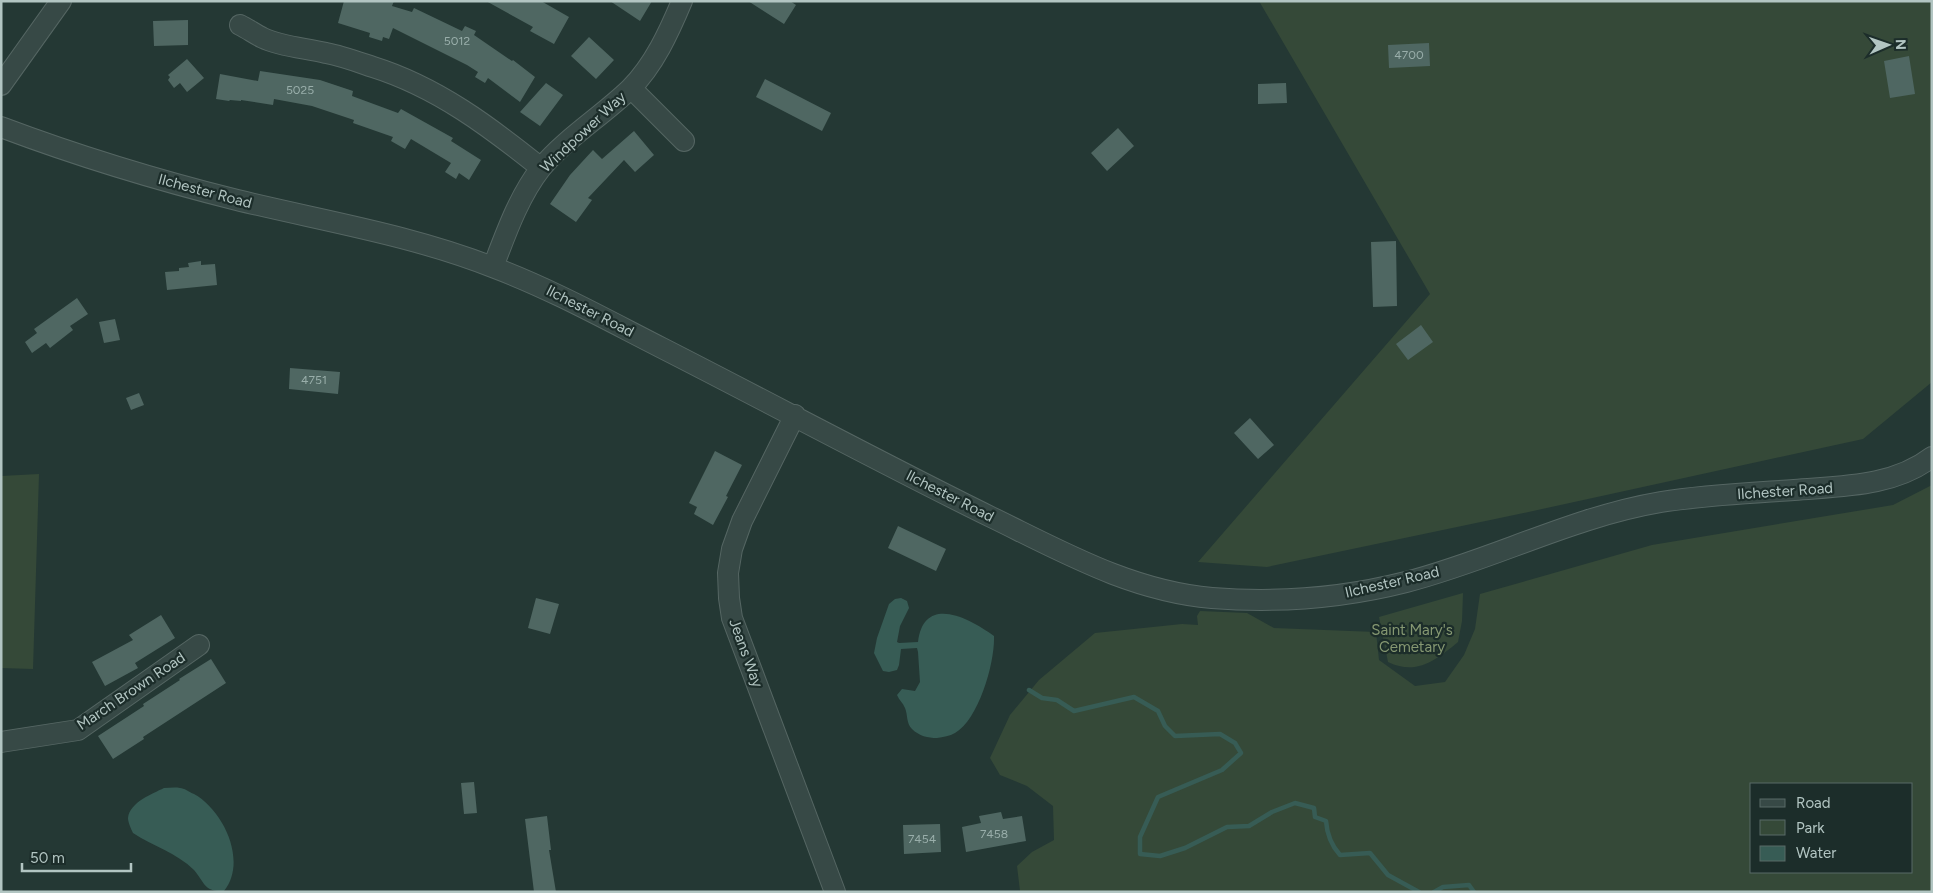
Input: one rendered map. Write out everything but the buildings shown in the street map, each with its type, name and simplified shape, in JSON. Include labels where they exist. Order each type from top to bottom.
[{"type":"street","points":[[1,85],[61,1]]},
{"type":"street","name":"Windpower Way","points":[[492,267],[523,197],[541,168],[631,88],[660,49],[682,1]]},
{"type":"street","points":[[240,24],[263,38],[274,42],[329,53],[417,84],[454,104],[496,131],[541,168]]},
{"type":"street","points":[[631,88],[684,141]]},
{"type":"street","name":"Ilchester Road","points":[[1,127],[129,171],[233,199],[434,246],[492,267],[551,291],[795,415],[956,500],[1081,562],[1127,580],[1172,593],[1214,598],[1290,598],[1357,592],[1409,581],[1590,519],[1625,509],[1662,502],[1707,497],[1875,482],[1903,474],[1932,457]]},
{"type":"street","name":"Jeans Way","points":[[795,415],[742,521],[732,549],[728,573],[729,598],[732,618],[835,892]]},
{"type":"street","name":"March Brown Road","points":[[1,742],[78,730],[199,645]]},
{"type":"green space","points":[[1259,1],[1932,1],[1932,382],[1863,439],[1267,567],[1198,562],[1430,294]]},
{"type":"green space","points":[[39,474],[33,669],[1,668],[1,476]]},
{"type":"green space","points":[[1932,485],[1932,892],[1020,891],[1017,866],[1032,852],[1054,840],[1053,806],[1027,786],[1000,775],[990,758],[1010,715],[1039,680],[1095,633],[1182,624],[1198,625],[1197,616],[1200,611],[1247,613],[1274,628],[1376,632],[1379,660],[1415,686],[1445,682],[1464,655],[1475,629],[1480,594],[1652,545],[1893,505]]},
{"type":"green space","name":"Saint Mary's Cemetary","points":[[1463,593],[1462,621],[1458,642],[1434,660],[1417,667],[1398,666],[1388,662],[1379,617]]},
{"type":"water","points":[[901,598],[907,601],[909,608],[900,626],[897,642],[899,643],[918,642],[922,627],[929,618],[938,614],[961,617],[994,636],[992,660],[978,703],[964,726],[951,735],[930,738],[912,729],[905,708],[897,695],[902,689],[915,691],[920,682],[917,648],[901,649],[897,670],[889,672],[883,671],[874,653],[877,638],[889,604],[895,599]]},
{"type":"water","points":[[164,788],[182,788],[194,794],[205,802],[223,824],[233,851],[234,865],[231,879],[224,891],[212,890],[203,883],[187,864],[173,854],[133,833],[128,818],[133,807],[142,799]]},
{"type":"waterway","points":[[1029,690],[1042,698],[1057,700],[1074,711],[1134,697],[1158,711],[1165,726],[1175,736],[1220,734],[1235,743],[1241,753],[1222,770],[1158,797],[1140,837],[1140,854],[1160,856],[1185,848],[1227,827],[1249,826],[1272,812],[1295,803],[1314,808],[1315,817],[1326,821],[1330,840],[1340,855],[1370,853],[1388,875],[1419,892]]},
{"type":"waterway","points":[[1434,892],[1443,887],[1469,885],[1474,892]]}]
